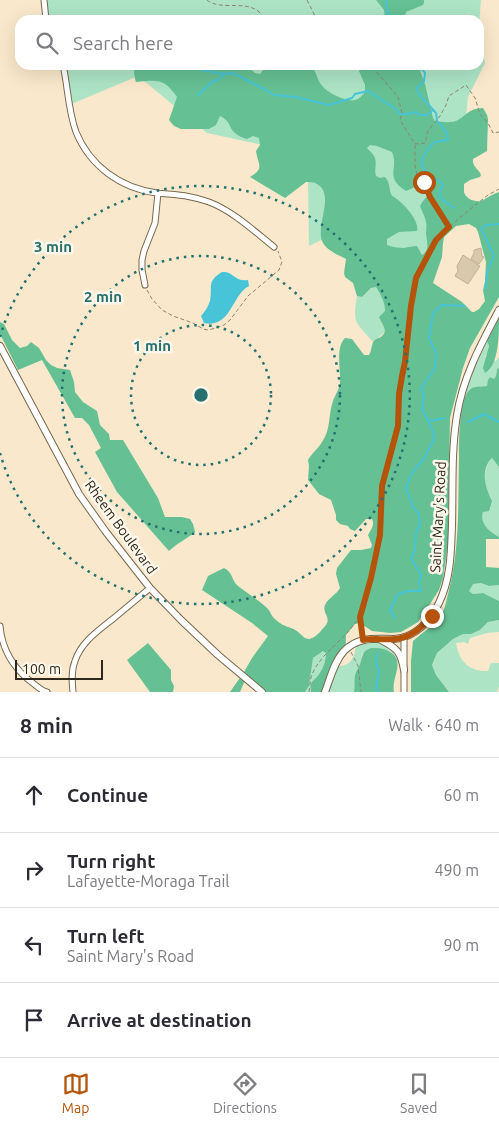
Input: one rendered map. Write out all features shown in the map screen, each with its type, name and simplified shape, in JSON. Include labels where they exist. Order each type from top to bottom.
[{"type":"street","points":[[44,0],[46,15]]},
{"type":"street","points":[[64,70],[72,117],[77,133],[94,162],[109,175],[135,188],[158,193],[189,196],[217,206],[242,222],[274,247]]},
{"type":"street","points":[[145,285],[142,260],[155,223],[158,193]]},
{"type":"street","name":"Saint Mary's Road","points":[[324,692],[339,658],[349,647],[363,640],[404,637],[421,628],[432,616],[439,602],[447,581],[451,559],[454,444],[461,394],[472,362],[499,310]]},
{"type":"street","name":"Rheem Boulevard","points":[[0,346],[79,494],[106,532],[150,588],[181,620],[218,655],[262,692]]},
{"type":"street","points":[[73,692],[73,670],[75,660],[81,649],[90,638],[150,588]]},
{"type":"street","points":[[0,626],[5,647],[12,661],[22,674],[43,691],[47,692]]},
{"type":"street","points":[[404,637],[404,692]]},
{"type":"street","points":[[377,638],[396,649],[400,654],[404,670]]},
{"type":"path","points":[[207,0],[212,4],[242,4],[256,9],[261,15]]},
{"type":"path","points":[[307,0],[314,15]]},
{"type":"path","points":[[375,70],[398,97],[402,113],[400,120],[415,144],[417,175],[424,182],[430,197],[449,227]]},
{"type":"path","points":[[415,144],[425,143],[428,131],[440,116],[448,96],[466,85],[475,98],[480,114],[488,123],[493,133],[499,132]]},
{"type":"path","points":[[309,692],[311,677],[315,668],[360,617],[371,578],[380,535],[382,486],[398,426],[399,394],[416,278],[436,240],[488,195],[499,189]]},
{"type":"path","points":[[145,285],[152,299],[162,310],[208,330],[216,328],[230,320],[248,296],[279,270],[282,262],[281,257],[274,247]]},
{"type":"path","points":[[360,617],[363,640]]},
{"type":"path","points":[[349,647],[358,666],[361,692]]},
{"type":"green space","points":[[44,0],[481,0],[480,15],[46,15]]},
{"type":"green space","points":[[376,0],[424,0],[423,5],[406,12],[405,15],[384,15],[384,10]]},
{"type":"green space","points":[[64,70],[482,70],[468,97],[463,145],[427,239],[427,247],[411,271],[341,230],[309,246],[308,180],[263,145],[207,133],[138,76],[69,105]]},
{"type":"green space","points":[[134,70],[251,70],[260,74],[263,70],[314,70],[320,83],[326,90],[341,98],[355,100],[365,92],[365,85],[360,70],[420,70],[435,121],[454,122],[471,111],[483,108],[487,115],[487,151],[473,159],[481,175],[464,184],[464,192],[468,198],[481,201],[499,192],[499,297],[470,348],[450,418],[448,544],[443,578],[439,590],[418,622],[401,632],[372,631],[360,623],[355,624],[346,635],[347,649],[325,692],[311,692],[311,683],[324,664],[326,653],[323,651],[313,658],[309,686],[305,692],[260,692],[246,678],[240,692],[230,692],[268,636],[252,623],[202,590],[208,576],[224,568],[238,586],[266,607],[277,621],[295,630],[304,638],[311,639],[315,637],[328,621],[324,610],[325,605],[340,588],[336,574],[337,568],[351,550],[371,548],[372,545],[368,535],[373,523],[372,519],[366,519],[355,531],[348,526],[340,524],[336,520],[331,500],[319,494],[308,480],[308,460],[327,432],[331,406],[340,383],[339,353],[342,342],[345,338],[352,339],[364,355],[369,355],[374,341],[382,336],[385,331],[379,317],[385,311],[383,302],[376,287],[371,288],[362,297],[357,296],[353,283],[345,277],[346,259],[330,251],[323,243],[321,229],[325,196],[322,189],[316,183],[306,182],[285,198],[250,177],[259,169],[256,151],[260,145],[259,138],[253,136],[247,139],[239,136],[233,131],[226,120],[220,116],[216,125],[209,129],[181,129],[174,126],[169,120],[177,97],[164,83],[155,81],[136,82]],"holes":[[[370,145],[392,152],[394,158],[394,177],[399,186],[406,191],[413,188],[422,178],[428,181],[430,192],[420,206],[426,222],[427,243],[427,248],[422,255],[417,246],[402,248],[387,245],[387,239],[399,232],[417,231],[417,227],[416,221],[409,211],[392,196],[385,177],[380,178],[376,176],[375,158],[367,148]],[[469,224],[476,228],[486,262],[483,290],[485,301],[479,309],[472,312],[462,302],[433,283],[442,257],[444,237],[456,226]]]},
{"type":"green space","points":[[376,287],[386,309],[379,319],[385,331],[373,342],[359,326],[355,318],[355,312],[357,296],[362,297],[371,288]]},
{"type":"green space","points":[[499,318],[496,357],[490,369],[485,373],[483,368],[489,346],[487,341]]},
{"type":"green space","points":[[0,322],[4,324],[12,340],[20,348],[27,346],[31,342],[39,348],[51,365],[70,370],[75,392],[83,402],[97,411],[100,425],[109,434],[110,440],[123,440],[158,498],[165,517],[190,519],[195,532],[169,551],[117,492],[95,452],[101,448],[89,425],[82,418],[75,418],[42,360],[18,370],[0,334]]},
{"type":"green space","points":[[487,341],[489,349],[485,357],[496,361],[499,357],[499,368],[497,369],[496,376],[494,379],[490,377],[487,386],[475,388],[466,395],[468,381]]},
{"type":"green space","points":[[499,368],[499,467],[492,458],[486,468],[487,490],[492,501],[489,511],[483,512],[482,516],[486,527],[499,537],[499,539],[486,539],[486,567],[499,568],[499,585],[473,584],[469,591],[473,594],[483,593],[499,601],[499,620],[488,622],[480,630],[471,634],[463,634],[453,639],[437,653],[432,665],[436,675],[449,692],[411,692],[413,641],[434,624],[443,612],[453,574],[458,524],[459,442],[462,406],[467,393],[476,387],[487,386],[490,377],[494,379]]},
{"type":"green space","points":[[492,458],[499,467],[499,537],[487,528],[482,518],[484,511],[492,501],[487,490],[485,474]]},
{"type":"green space","points":[[481,583],[489,586],[499,585],[499,601],[483,593],[473,594],[469,591],[472,584]]},
{"type":"green space","points":[[499,620],[499,632],[470,638],[468,644],[464,642],[456,643],[462,660],[475,670],[488,671],[491,663],[499,663],[499,686],[497,692],[449,692],[436,675],[432,665],[437,653],[453,639],[463,634],[471,634],[480,630],[488,622]]},
{"type":"green space","points":[[372,638],[396,649],[394,654],[387,650],[362,654],[355,679],[354,692],[325,692],[335,666],[345,665],[354,657],[355,643]]},
{"type":"green space","points":[[148,643],[171,670],[171,680],[174,686],[173,692],[150,692],[127,660]]},
{"type":"green space","points":[[371,648],[381,648],[395,656],[398,665],[394,692],[354,692],[355,674],[363,654]]},
{"type":"green space","points":[[323,650],[326,653],[323,667],[312,684],[311,692],[305,692],[309,686],[313,658]]},
{"type":"water","points":[[222,272],[248,280],[249,286],[243,290],[226,316],[220,321],[204,323],[201,316],[210,301],[212,282]]},
{"type":"building","points":[[481,248],[482,256],[484,257],[479,264],[471,259],[474,250]]},
{"type":"building","points":[[463,255],[480,266],[468,284],[455,276],[458,271],[457,266]]},
{"type":"waterway","points":[[386,0],[387,12],[390,15]]},
{"type":"waterway","points":[[202,70],[224,74],[233,73],[274,95],[296,97],[329,105],[352,98],[355,94],[368,91],[397,110],[399,114],[416,112],[419,115],[427,115],[433,110]]},
{"type":"waterway","points":[[423,70],[425,73],[424,81],[417,88],[418,93],[436,113],[437,121],[447,133],[448,140],[434,142],[424,155],[422,163],[429,174],[443,184],[440,190],[440,198],[454,208]]},
{"type":"waterway","points":[[198,95],[224,74]]},
{"type":"waterway","points":[[485,289],[487,273],[494,255],[481,229],[486,225],[499,224]]},
{"type":"waterway","points":[[395,618],[390,611],[397,595],[407,591],[421,591],[419,583],[421,575],[411,558],[415,550],[416,532],[420,525],[419,514],[413,507],[406,488],[411,474],[424,459],[434,439],[433,431],[422,409],[424,396],[421,389],[435,368],[436,352],[429,339],[433,313],[442,305],[465,306]]},
{"type":"waterway","points":[[468,422],[484,414],[499,422]]},
{"type":"waterway","points":[[429,421],[445,418]]},
{"type":"waterway","points":[[377,653],[376,664],[379,672],[376,688],[378,692]]},
{"type":"route","points":[[424,182],[430,197],[449,227],[436,240],[416,278],[399,394],[398,426],[382,486],[380,535],[360,617],[363,640],[404,637],[421,628],[432,616]]}]
